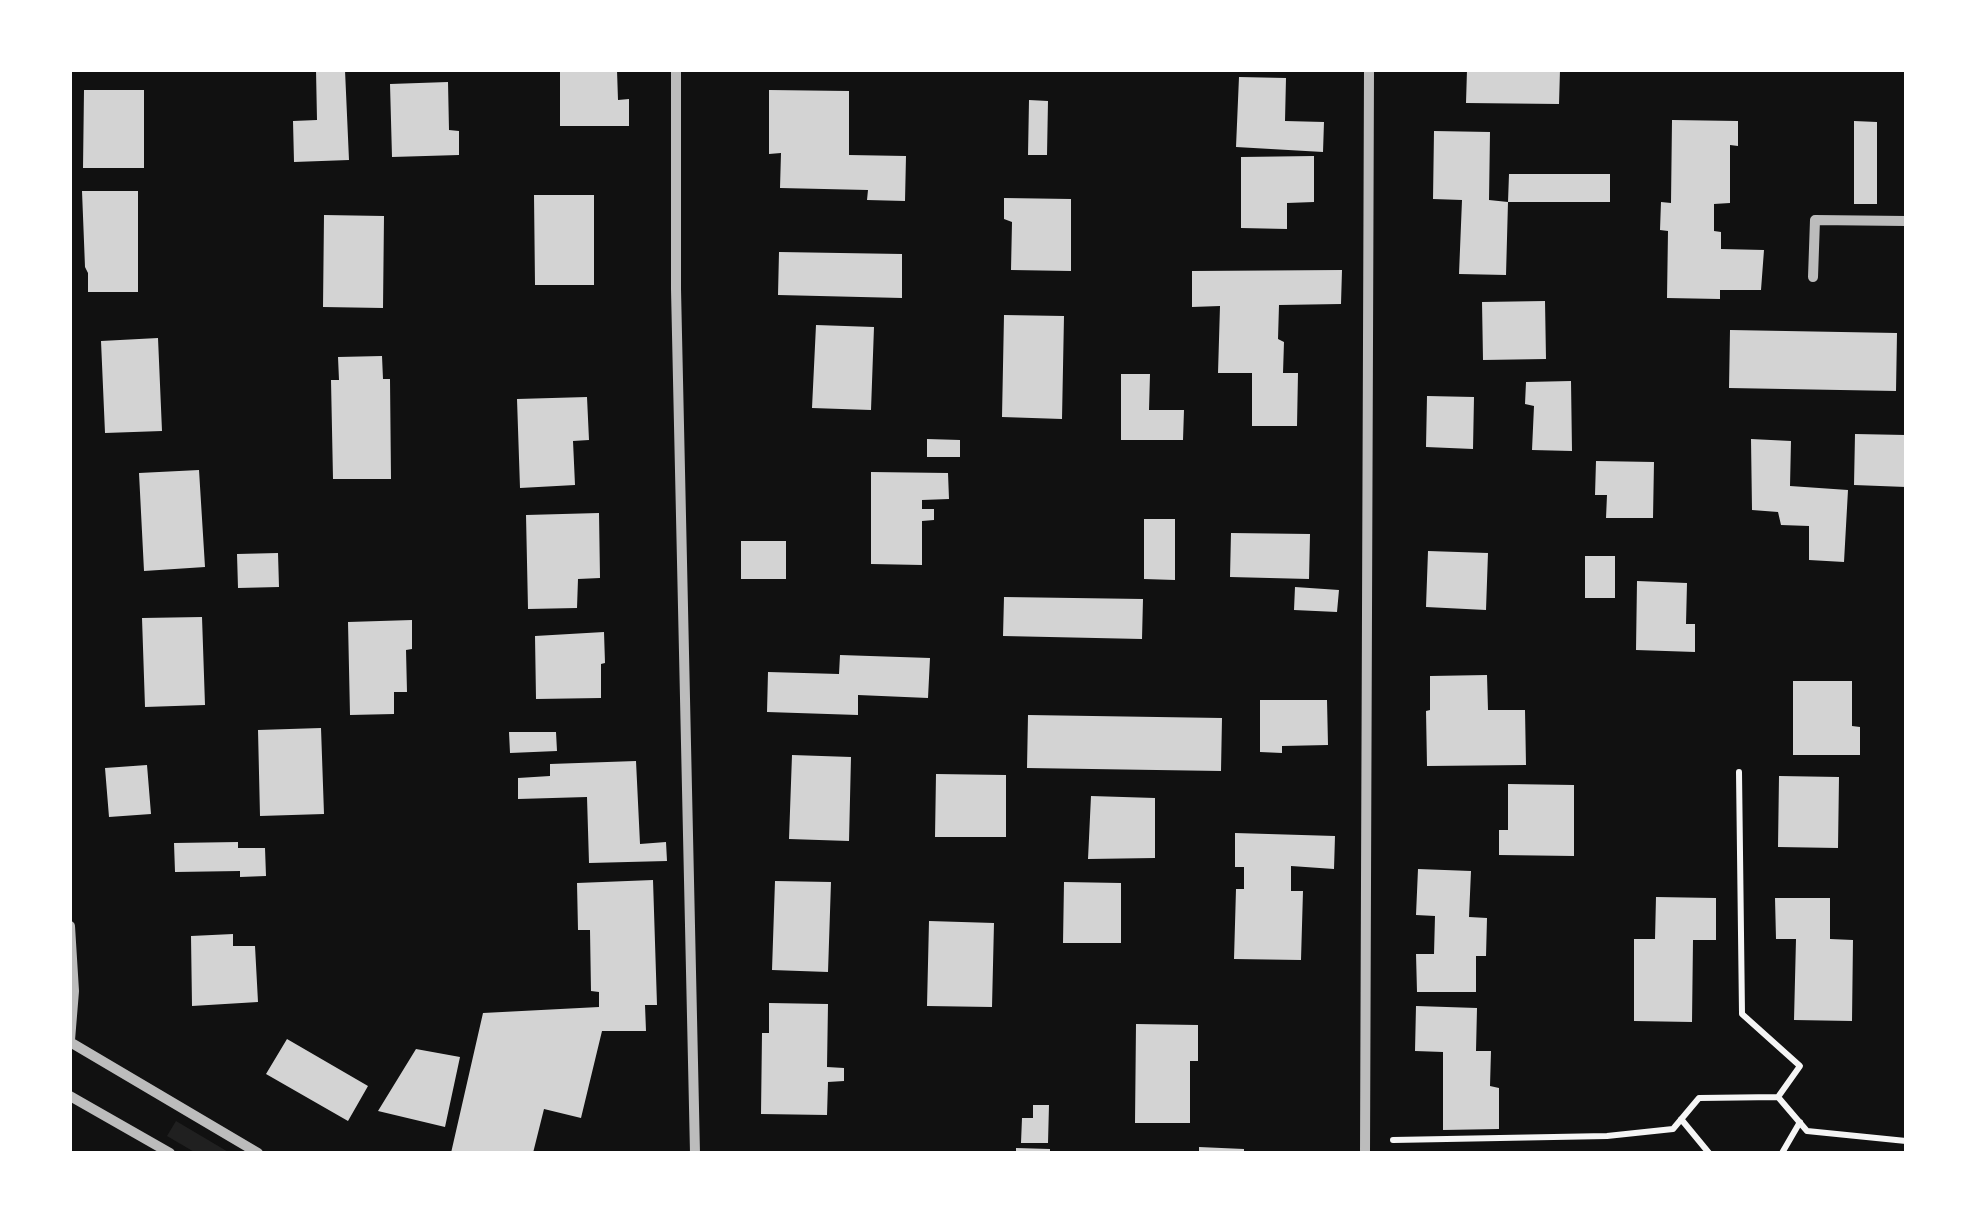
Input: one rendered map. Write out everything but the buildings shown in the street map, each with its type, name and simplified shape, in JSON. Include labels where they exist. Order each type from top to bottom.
[{"type":"street","points":[[676,70],[676,290],[694,1153]]},
{"type":"street","points":[[1365,1153],[1369,70]]},
{"type":"street","points":[[1813,277],[1815,220],[1906,221]]},
{"type":"street","points":[[70,926],[74,991],[70,1041],[258,1153]]},
{"type":"street","points":[[70,1096],[170,1153]]},
{"type":"path","points":[[1739,772],[1742,1014],[1800,1066],[1778,1097]]},
{"type":"path","points":[[1365,1140],[1607,1136],[1672,1129],[1699,1098],[1778,1097],[1807,1131],[1906,1142]]},
{"type":"path","points":[[1681,1119],[1709,1153]]},
{"type":"path","points":[[1782,1153],[1800,1122]]},
{"type":"shaded area","points":[[176,1121],[230,1153],[196,1153],[167,1136]]}]
